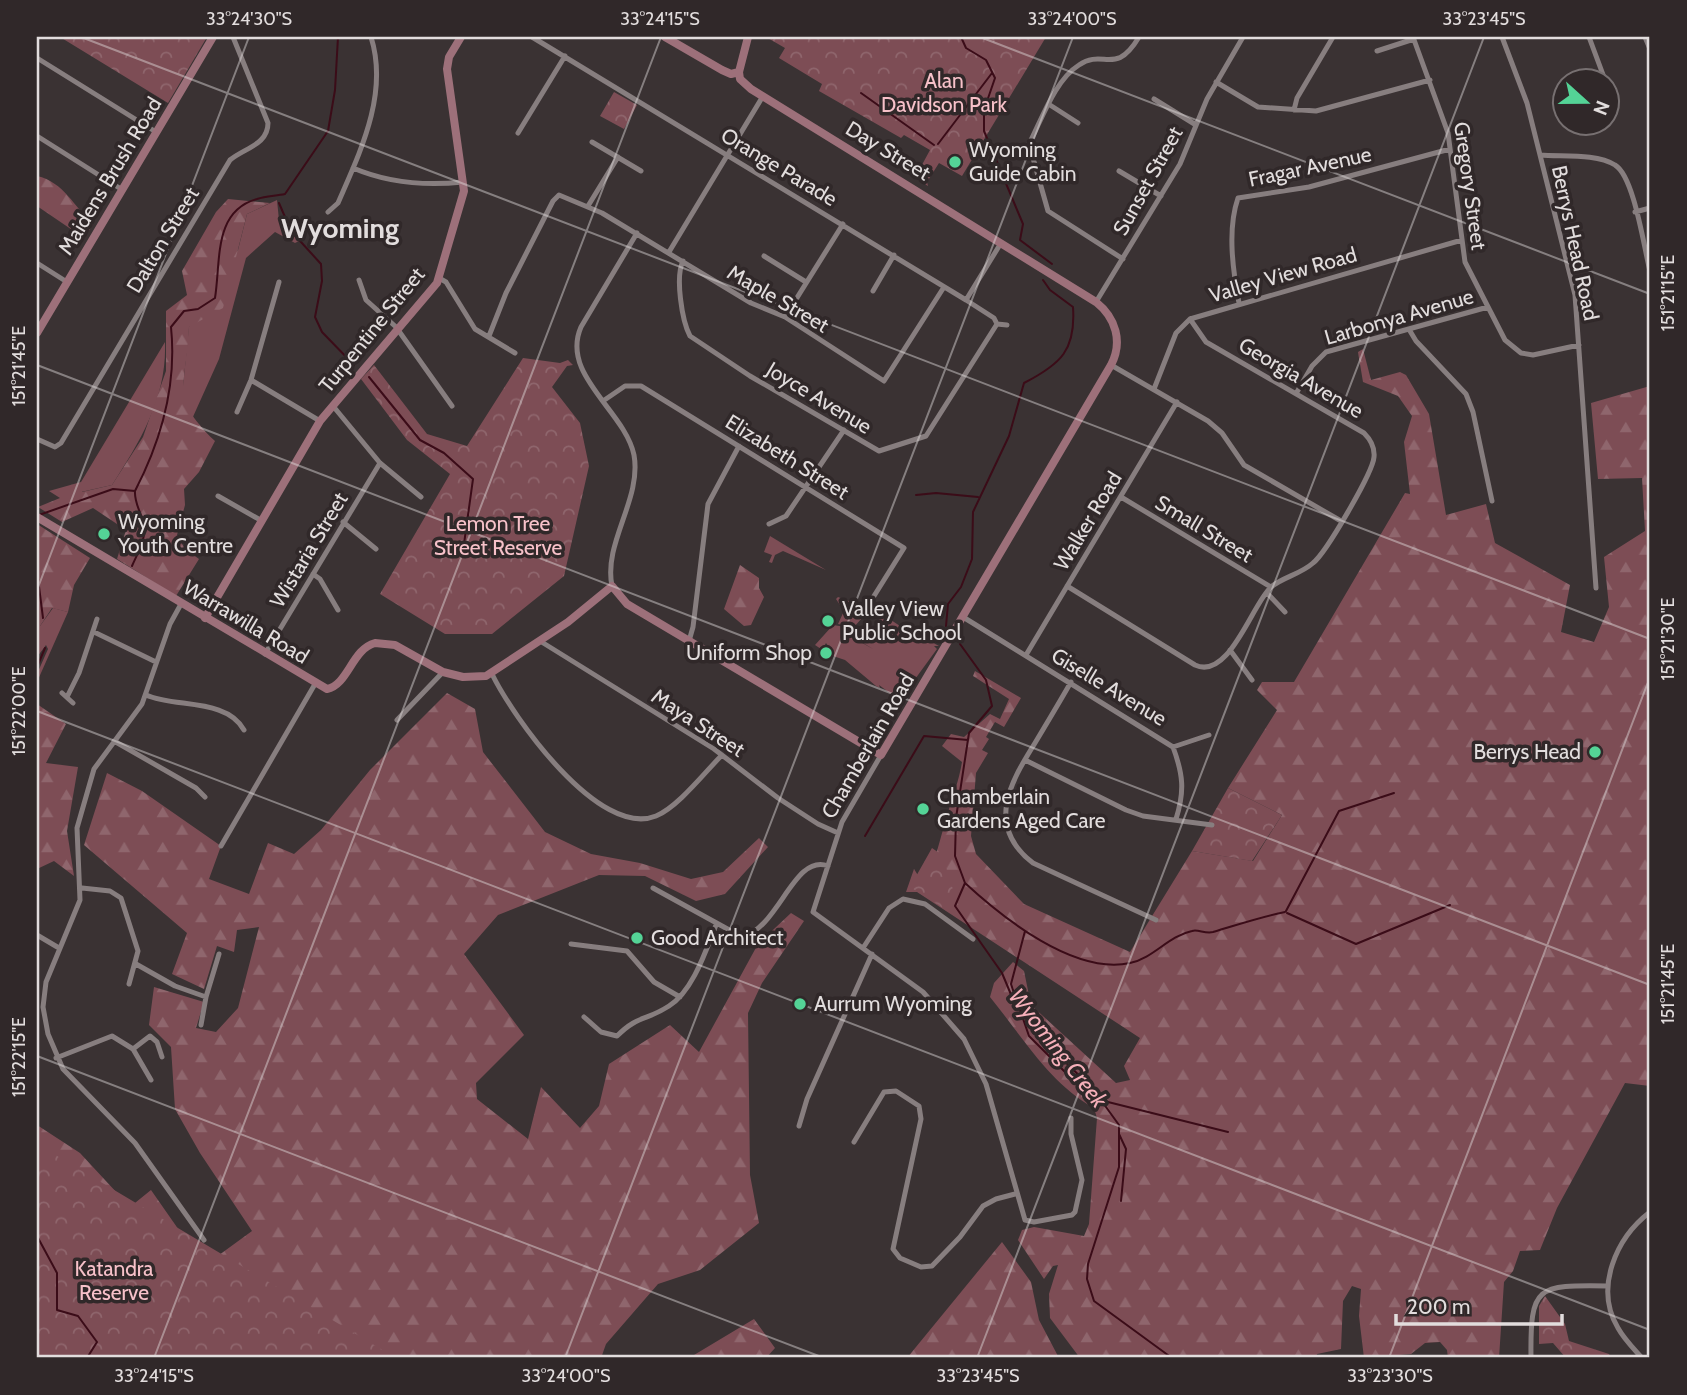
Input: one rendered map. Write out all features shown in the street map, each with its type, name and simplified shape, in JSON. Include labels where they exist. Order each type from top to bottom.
[{"type":"street","name":"Maidens Brush Road","points":[[37,333],[213,37]]},
{"type":"street","name":"Dalton Street","points":[[37,439],[55,447],[61,443],[230,160],[260,142],[267,132],[268,123],[233,37]]},
{"type":"street","points":[[328,212],[338,203],[366,139],[373,110],[375,68],[371,37]]},
{"type":"street","name":"Turpentine Street","points":[[205,618],[320,421],[439,278],[463,198],[447,69],[449,57],[461,37]]},
{"type":"street","name":"Orange Parade","points":[[533,37],[894,255],[994,318],[997,324]]},
{"type":"street","name":"Day Street","points":[[665,37],[722,71],[731,74],[739,72],[744,84],[1096,302]]},
{"type":"street","points":[[739,72],[748,37]]},
{"type":"street","points":[[1123,259],[1048,211],[1029,144],[1063,81],[1082,62],[1121,59],[1129,53],[1139,37]]},
{"type":"street","name":"Sunset Street","points":[[1096,302],[1161,196],[1216,82],[1243,37]]},
{"type":"street","points":[[1294,110],[1297,98],[1333,37]]},
{"type":"street","name":"Berrys Head Road","points":[[1502,37],[1527,103],[1575,295],[1596,588]]},
{"type":"street","points":[[1589,37],[1600,66]]},
{"type":"street","points":[[1645,37],[1650,49]]},
{"type":"street","points":[[1377,51],[1414,38]]},
{"type":"street","name":"Gregory Street","points":[[1414,38],[1443,112],[1465,262],[1505,340],[1521,353],[1533,355],[1579,345]]},
{"type":"street","points":[[518,133],[565,56]]},
{"type":"street","points":[[37,58],[156,132]]},
{"type":"street","points":[[1216,82],[1258,107],[1322,111],[1430,80]]},
{"type":"street","points":[[669,252],[763,96]]},
{"type":"street","points":[[1154,99],[1196,125]]},
{"type":"street","points":[[1050,105],[1078,123]]},
{"type":"street","points":[[37,136],[121,189]]},
{"type":"street","points":[[592,142],[641,171]]},
{"type":"street","name":"Fragar Avenue","points":[[1239,303],[1233,274],[1234,210],[1238,198],[1309,187],[1450,149]]},
{"type":"street","points":[[1540,155],[1598,159],[1616,165],[1627,179],[1650,271]]},
{"type":"street","points":[[588,206],[618,157]]},
{"type":"street","points":[[353,168],[382,178],[421,184],[463,182]]},
{"type":"street","points":[[1119,172],[1161,196]]},
{"type":"street","name":"Maple Street","points":[[489,336],[506,293],[556,196],[588,206],[637,233],[751,303],[785,317],[884,381],[944,287]]},
{"type":"street","points":[[1636,212],[1650,208]]},
{"type":"street","points":[[785,317],[843,224]]},
{"type":"street","points":[[637,233],[581,327],[576,343],[578,360],[627,438],[635,465],[612,564],[612,586],[627,604],[881,755]]},
{"type":"street","name":"Valley View Road","points":[[1154,389],[1176,334],[1190,319],[1462,240]]},
{"type":"street","points":[[966,300],[1001,243]]},
{"type":"street","points":[[873,291],[894,255]]},
{"type":"street","points":[[764,256],[806,282]]},
{"type":"street","name":"Joyce Avenue","points":[[683,261],[680,267],[682,306],[690,337],[750,376],[879,451],[926,436],[997,324]]},
{"type":"street","points":[[37,263],[67,282]]},
{"type":"street","points":[[439,278],[446,282],[473,327],[515,353]]},
{"type":"street","points":[[359,280],[366,300],[398,330],[452,406]]},
{"type":"street","points":[[237,412],[251,380],[279,282]]},
{"type":"street","name":"Chamberlain Road","points":[[1071,1118],[1071,1134],[1082,1180],[1075,1212],[1073,1215],[1034,1222],[1024,1220],[986,1084],[964,1039],[934,1002],[813,912],[847,812],[1111,365],[1117,348],[1116,329],[1111,317],[1096,302]]},
{"type":"street","name":"Larbonya Avenue","points":[[1297,392],[1312,366],[1326,352],[1410,331],[1488,307]]},
{"type":"street","name":"Georgia Avenue","points":[[1190,319],[1206,342],[1364,433],[1373,445],[1370,469],[1315,561],[1271,587]]},
{"type":"street","points":[[997,324],[1007,325]]},
{"type":"street","points":[[1410,331],[1416,341],[1466,394],[1473,412],[1492,501]]},
{"type":"street","points":[[1111,365],[1177,402],[1216,428],[1244,465],[1341,521]]},
{"type":"street","points":[[251,380],[320,421]]},
{"type":"street","name":"Elizabeth Street","points":[[603,401],[625,386],[641,386],[904,548],[874,596]]},
{"type":"street","name":"Walker Road","points":[[1026,655],[1177,402]]},
{"type":"street","points":[[332,405],[380,463],[421,497]]},
{"type":"street","points":[[769,524],[786,516],[844,430]]},
{"type":"street","points":[[689,641],[708,503],[739,446]]},
{"type":"street","name":"Wistaria Street","points":[[265,654],[380,463]]},
{"type":"street","points":[[218,496],[262,521]]},
{"type":"street","name":"Small Street","points":[[1121,497],[1271,587]]},
{"type":"street","name":"Warrawilla Road","points":[[40,519],[315,684],[330,689],[359,653],[375,643],[395,645],[443,672]]},
{"type":"street","points":[[343,522],[376,549]]},
{"type":"street","points":[[313,574],[338,610]]},
{"type":"street","points":[[397,720],[443,672],[463,677],[492,674],[612,586]]},
{"type":"street","points":[[1068,586],[1200,667],[1215,665],[1230,650],[1271,587]]},
{"type":"street","points":[[1268,594],[1285,612]]},
{"type":"street","points":[[181,604],[170,624],[146,695],[93,772],[79,814],[77,840],[82,888],[77,911],[59,948],[43,998],[45,1025],[56,1058],[68,1077],[135,1143],[204,1240]]},
{"type":"street","name":"Giselle Avenue","points":[[963,617],[1173,747],[1183,774],[1184,792],[1176,819]]},
{"type":"street","points":[[74,703],[64,695],[94,632],[97,619]]},
{"type":"street","points":[[94,632],[156,662]]},
{"type":"street","name":"Maya Street","points":[[540,641],[722,755],[778,799],[821,826],[838,832]]},
{"type":"street","points":[[1230,650],[1252,680]]},
{"type":"street","points":[[492,674],[559,772],[579,789],[624,817],[640,819],[664,812],[722,755]]},
{"type":"street","points":[[1071,682],[1009,788],[1005,811],[1011,834],[1025,856],[1041,867],[1156,920]]},
{"type":"street","points":[[220,846],[315,684]]},
{"type":"street","points":[[146,695],[222,712],[236,719],[244,730]]},
{"type":"street","points":[[1173,747],[1209,735]]},
{"type":"street","points":[[114,741],[196,788],[205,797]]},
{"type":"street","points":[[1025,760],[1143,816],[1212,825]]},
{"type":"street","points":[[653,888],[737,936],[748,936],[779,907],[807,867],[817,863],[828,866]]},
{"type":"street","points":[[82,888],[110,891],[121,898],[138,951],[129,984]]},
{"type":"street","points":[[863,948],[889,908],[903,899],[925,904],[973,939]]},
{"type":"street","points":[[584,1017],[601,1032],[617,1036],[629,1022],[655,1014],[680,997],[692,979],[716,925]]},
{"type":"street","points":[[37,935],[59,948]]},
{"type":"street","points":[[571,944],[627,951],[647,976],[680,997]]},
{"type":"street","points":[[201,1024],[219,954]]},
{"type":"street","points":[[799,1126],[807,1100],[872,954]]},
{"type":"street","points":[[136,964],[175,986],[206,997]]},
{"type":"street","points":[[56,1058],[92,1046],[108,1036],[133,1049],[151,1080]]},
{"type":"street","points":[[133,1049],[150,1036],[157,1042],[162,1057]]},
{"type":"street","points":[[855,1142],[858,1132],[884,1093],[897,1091],[919,1106],[920,1119],[893,1249],[897,1256],[921,1267],[935,1263],[988,1202],[1015,1194]]},
{"type":"street","points":[[1642,1358],[1618,1329],[1610,1308],[1607,1286],[1622,1245],[1638,1222],[1650,1212]]},
{"type":"street","points":[[1531,1358],[1530,1314],[1538,1297],[1551,1287],[1607,1286]]},
{"type":"green space","points":[[60,37],[207,37],[168,103]]},
{"type":"green space","name":"Alan Davidson Park","points":[[766,37],[1046,37],[962,176],[939,163],[927,182],[928,186],[912,176],[916,176],[930,150],[904,135],[901,138],[819,91],[822,84],[779,58],[785,48]]},
{"type":"green space","points":[[614,92],[637,105],[624,129],[600,116]]},
{"type":"green space","points":[[37,176],[62,189],[93,224],[84,238],[37,206]]},
{"type":"green space","points":[[228,199],[270,203],[247,214],[223,308],[189,327],[184,377],[186,401],[200,426],[215,441],[199,472],[184,489],[185,505],[177,535],[185,549],[199,559],[176,596],[117,559],[126,530],[93,508],[62,522],[38,507],[60,498],[49,491],[81,482],[82,492],[112,485],[143,437],[166,371],[166,311],[187,295],[182,271],[216,212]]},
{"type":"green space","points":[[277,200],[279,220],[299,241],[295,243],[275,232],[246,258],[219,359],[192,419],[182,396],[189,327],[238,250],[247,214]]},
{"type":"green space","points":[[165,342],[162,381],[157,400],[133,451],[112,485],[81,492],[81,482]]},
{"type":"green space","points":[[1363,349],[1371,380],[1400,372],[1406,375],[1429,414],[1446,515],[1486,504],[1495,543],[1570,585],[1561,632],[1594,642],[1609,607],[1604,557],[1645,531],[1642,478],[1598,479],[1591,403],[1650,386],[1650,1086],[1625,1083],[1557,1208],[1540,1250],[1520,1251],[1513,1271],[1504,1282],[1499,1358],[1448,1358],[1447,1350],[1440,1342],[1425,1343],[1411,1354],[1364,1358],[1359,1316],[1361,1289],[1352,1286],[1343,1301],[1341,1349],[1317,1354],[1316,1358],[1080,1358],[1050,1318],[1049,1294],[1058,1265],[1053,1266],[1044,1279],[1018,1240],[1022,1230],[1034,1227],[1084,1236],[1089,1224],[1097,1118],[1094,1108],[1063,1086],[1025,1043],[990,997],[994,983],[1013,962],[1024,971],[1031,1005],[1116,1083],[1130,1080],[1124,1066],[1140,1038],[917,892],[906,892],[914,869],[924,885],[959,776],[962,762],[942,746],[951,734],[964,737],[990,714],[1000,719],[1009,699],[973,676],[975,671],[1021,698],[1004,727],[995,722],[982,750],[988,753],[976,773],[971,836],[976,854],[1024,904],[1130,952],[1192,851],[1253,861],[1282,815],[1228,788],[1277,710],[1257,690],[1262,682],[1294,682],[1405,493],[1410,494],[1404,442],[1412,416],[1398,396],[1363,382],[1358,352]]},
{"type":"green space","name":"Lemon Tree Street Reserve","points":[[523,358],[560,363],[568,360],[573,365],[567,366],[552,387],[580,423],[589,466],[564,576],[492,634],[445,634],[380,594],[450,474],[407,440],[361,379],[374,365],[427,434],[467,446]]},
{"type":"green space","points":[[37,524],[90,558],[74,585],[68,612],[52,608],[40,626],[37,626]]},
{"type":"green space","points":[[770,536],[826,570],[783,551],[775,555],[772,563],[769,562],[772,555],[764,552]]},
{"type":"green space","points":[[740,565],[759,578],[759,588],[764,597],[751,625],[744,626],[724,609]]},
{"type":"green space","points":[[838,597],[870,609],[854,627],[838,624],[844,611],[836,599]]},
{"type":"green space","points":[[53,608],[68,612],[37,682],[37,674],[48,649],[46,645],[37,657],[37,626],[40,626]]},
{"type":"green space","points":[[882,614],[924,642],[928,640],[939,646],[934,646],[937,649],[910,686],[904,683],[895,697],[879,685],[880,688],[876,686],[845,660],[830,655],[832,651],[826,643],[820,654],[821,649],[815,645],[833,625],[852,628],[857,640],[873,649],[860,641],[865,640],[865,626],[871,625],[874,631],[881,625],[878,621]]},
{"type":"green space","points":[[447,693],[475,709],[483,752],[545,832],[591,854],[640,863],[691,879],[723,872],[759,838],[768,847],[725,894],[696,901],[645,876],[599,875],[498,915],[464,954],[524,1035],[476,1083],[477,1099],[528,1139],[541,1087],[580,1128],[599,1106],[609,1064],[670,1025],[699,1052],[758,944],[791,913],[804,921],[762,983],[748,1013],[750,1175],[759,1223],[700,1270],[658,1284],[606,1344],[601,1358],[37,1358],[37,1125],[80,1153],[130,1207],[151,1190],[204,1266],[252,1231],[200,1153],[175,1109],[171,1047],[149,1025],[154,987],[204,1002],[196,1028],[216,1032],[238,1008],[259,927],[237,930],[234,952],[217,946],[204,989],[172,974],[187,933],[84,845],[107,773],[142,791],[221,846],[209,879],[249,894],[268,843],[294,854],[321,830],[370,770]]},
{"type":"green space","points":[[37,704],[66,724],[46,763],[78,767],[67,831],[74,876],[54,861],[37,869]]},
{"type":"green space","points":[[1228,788],[1282,815],[1252,861],[1192,851]]},
{"type":"green space","points":[[932,848],[942,855],[957,902],[951,913],[910,887]]},
{"type":"green space","name":"Katandra Reserve","points":[[37,1144],[396,1358],[37,1358]]},
{"type":"green space","points":[[1002,1242],[1031,1282],[1039,1320],[1059,1358],[907,1358]]},
{"type":"green space","points":[[1545,1296],[1565,1324],[1569,1341],[1609,1354],[1611,1358],[1566,1358],[1553,1343],[1539,1344],[1539,1306]]},
{"type":"green space","points":[[754,1319],[775,1348],[766,1358],[689,1358]]},
{"type":"waterway","points":[[39,515],[113,489],[135,491],[153,452],[165,411],[172,370],[171,327],[184,311],[198,309],[215,298],[222,239],[233,214],[243,205],[257,199],[285,194],[328,131],[335,90],[338,37]]},
{"type":"waterway","name":"Wyoming Creek","points":[[961,37],[966,48],[986,60],[995,78],[984,110],[984,131],[1023,224],[1020,240],[1052,264]]},
{"type":"waterway","points":[[938,144],[992,73]]},
{"type":"waterway","points":[[861,93],[934,145]]},
{"type":"waterway","points":[[279,203],[291,231],[321,264],[322,281],[315,317],[322,332],[354,365]]},
{"type":"waterway","name":"Wyoming Creek","points":[[946,626],[948,604],[961,587],[972,559],[973,512],[1009,436],[1024,383],[1057,362],[1069,345],[1073,307],[1050,290],[1043,280]]},
{"type":"waterway","points":[[369,377],[420,440],[444,453],[473,479],[464,544]]},
{"type":"waterway","points":[[132,566],[144,534],[135,491]]},
{"type":"waterway","points":[[916,495],[936,493],[978,497]]},
{"type":"waterway","points":[[37,571],[43,618]]},
{"type":"waterway","name":"Wyoming Creek","points":[[960,644],[986,680],[992,706],[969,733],[956,818],[955,856],[965,883],[955,906],[1002,973],[1012,997],[1048,1045],[1093,1089],[1119,1125],[1119,1167],[1088,1264],[1087,1279],[1094,1301],[1172,1358]]},
{"type":"waterway","points":[[37,667],[45,648]]},
{"type":"waterway","points":[[865,836],[924,736],[968,740]]},
{"type":"waterway","points":[[1286,911],[1339,811],[1394,793]]},
{"type":"waterway","points":[[965,883],[999,912],[1041,941],[1086,960],[1108,964],[1139,960],[1176,937],[1192,931],[1213,932],[1285,912]]},
{"type":"waterway","points":[[1287,913],[1356,944],[1450,905]]},
{"type":"waterway","points":[[1017,1002],[1011,984],[1025,931]]},
{"type":"waterway","points":[[1019,1007],[1029,1036],[1068,1075],[1096,1096]]},
{"type":"waterway","points":[[1104,1101],[1228,1132]]},
{"type":"waterway","points":[[1119,1134],[1126,1149],[1121,1201]]},
{"type":"waterway","points":[[37,1236],[57,1273],[57,1310],[78,1316],[97,1342],[87,1358]]},
{"type":"place","name":"Wyoming Guide Cabin","points":[[955,162]]},
{"type":"place","name":"Wyoming Youth Centre","points":[[104,534]]},
{"type":"place","name":"Valley View Public School","points":[[828,621]]},
{"type":"place","name":"Uniform Shop","points":[[826,653]]},
{"type":"place","name":"Berrys Head","points":[[1595,752]]},
{"type":"place","name":"Chamberlain Gardens Aged Care","points":[[923,809]]},
{"type":"place","name":"Good Architect","points":[[637,938]]},
{"type":"place","name":"Aurrum Wyoming","points":[[800,1004]]},
{"type":"district","name":"Wyoming","points":[[340,228]]}]
